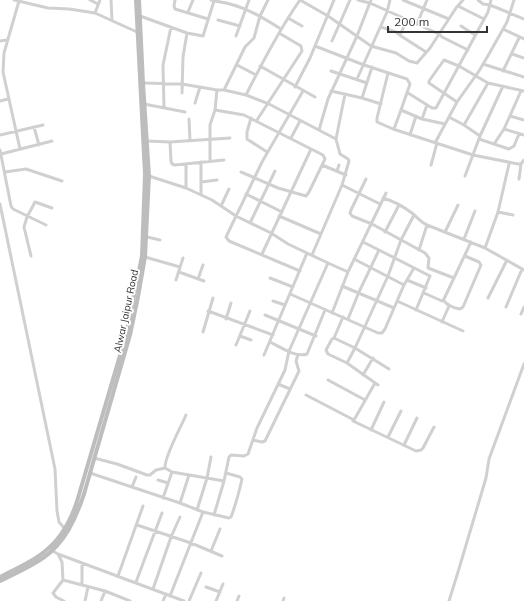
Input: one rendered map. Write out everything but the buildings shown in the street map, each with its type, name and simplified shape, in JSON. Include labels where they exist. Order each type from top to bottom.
[{"type":"main road","name":"Alwar Jaipur Road","points":[[0,576],[50,550],[64,529],[76,505],[91,463],[128,328],[142,256],[145,174],[136,0]]},
{"type":"main road","name":"Alwar Jaipur Road","points":[[0,581],[34,564],[68,531],[75,518],[90,473],[91,463],[94,458],[131,329],[145,257],[149,176],[144,104],[140,0]]},
{"type":"street","points":[[14,0],[48,8],[69,9],[95,13],[137,32]]},
{"type":"street","points":[[90,0],[99,2],[95,13]]},
{"type":"street","points":[[111,0],[112,20]]},
{"type":"street","points":[[174,0],[174,6],[176,9],[208,19]]},
{"type":"street","points":[[188,12],[193,0]]},
{"type":"street","points":[[140,16],[187,33],[203,36],[213,0],[231,2],[282,29]]},
{"type":"street","points":[[236,36],[249,0]]},
{"type":"street","points":[[224,90],[247,44],[254,38],[260,16],[268,0]]},
{"type":"street","points":[[246,95],[260,66],[300,0],[328,16],[371,46],[396,52],[414,63],[420,61],[463,1]]},
{"type":"street","points":[[295,87],[315,46],[334,0]]},
{"type":"street","points":[[332,41],[350,0]]},
{"type":"street","points":[[358,0],[370,2],[387,12],[439,34],[468,50]]},
{"type":"street","points":[[357,79],[381,27],[390,0]]},
{"type":"street","points":[[403,0],[449,19]]},
{"type":"street","points":[[417,24],[427,0]]},
{"type":"street","points":[[457,0],[463,1]]},
{"type":"street","points":[[478,0],[483,4],[490,5],[524,18]]},
{"type":"street","points":[[408,93],[432,108],[436,108],[484,19],[491,0]]},
{"type":"street","points":[[431,165],[436,143],[444,124],[457,102],[484,64],[503,28],[514,0]]},
{"type":"street","points":[[19,1],[4,53],[3,72],[20,149]]},
{"type":"street","points":[[319,130],[324,108],[357,36],[370,2]]},
{"type":"street","points":[[458,6],[484,19]]},
{"type":"street","points":[[288,18],[302,26]]},
{"type":"street","points":[[218,20],[240,26]]},
{"type":"street","points":[[400,35],[407,20]]},
{"type":"street","points":[[461,26],[475,35]]},
{"type":"street","points":[[164,108],[162,65],[171,27]]},
{"type":"street","points":[[381,27],[400,35],[426,52]]},
{"type":"street","points":[[503,28],[524,40]]},
{"type":"street","points":[[182,93],[183,57],[187,33]]},
{"type":"street","points":[[257,120],[269,104],[302,51],[302,48],[280,33]]},
{"type":"street","points":[[503,71],[519,38]]},
{"type":"street","points":[[0,41],[7,40]]},
{"type":"street","points":[[315,46],[409,81],[410,84],[408,93],[394,129]]},
{"type":"street","points":[[512,54],[524,58]]},
{"type":"street","points":[[457,102],[430,84],[429,80],[444,60],[459,66],[488,83],[523,91],[504,129],[494,144]]},
{"type":"street","points":[[484,64],[524,77]]},
{"type":"street","points":[[237,65],[256,75]]},
{"type":"street","points":[[260,66],[315,97]]},
{"type":"street","points":[[362,98],[372,67]]},
{"type":"street","points":[[331,71],[367,83]]},
{"type":"street","points":[[388,73],[377,122],[410,135],[472,155],[509,164],[521,164]]},
{"type":"street","points":[[143,83],[182,84],[224,90],[246,95],[269,104],[336,139]]},
{"type":"street","points":[[464,125],[488,83]]},
{"type":"street","points":[[465,176],[479,138],[503,86]]},
{"type":"street","points":[[195,103],[200,87]]},
{"type":"street","points":[[210,161],[210,125],[215,110],[217,90]]},
{"type":"street","points":[[300,271],[226,239],[226,237],[278,132],[303,91]]},
{"type":"street","points":[[331,91],[381,104]]},
{"type":"street","points":[[312,255],[346,175],[349,160],[340,154],[336,139],[345,94]]},
{"type":"street","points":[[0,101],[8,99]]},
{"type":"street","points":[[144,104],[185,112]]},
{"type":"street","points":[[422,119],[427,105]]},
{"type":"street","points":[[215,110],[244,115],[257,120],[324,157],[322,165],[306,196],[269,184],[241,172]]},
{"type":"street","points":[[401,110],[422,119],[444,124]]},
{"type":"street","points":[[410,135],[416,116]]},
{"type":"street","points":[[510,116],[524,120]]},
{"type":"street","points":[[449,117],[464,125],[479,138],[509,149],[514,146],[519,134]]},
{"type":"street","points":[[251,118],[247,132],[247,139],[268,152]]},
{"type":"street","points":[[189,119],[190,141]]},
{"type":"street","points":[[291,138],[300,120]]},
{"type":"street","points":[[0,135],[43,125]]},
{"type":"street","points":[[34,127],[39,145]]},
{"type":"street","points":[[504,129],[524,136]]},
{"type":"street","points":[[146,141],[170,142],[230,138]]},
{"type":"street","points":[[46,225],[16,211],[12,206],[0,152],[39,145],[52,141]]},
{"type":"street","points":[[170,142],[172,164],[175,165],[224,160]]},
{"type":"street","points":[[262,254],[311,149]]},
{"type":"street","points":[[519,179],[521,164],[524,160]]},
{"type":"street","points":[[201,162],[201,195]]},
{"type":"street","points":[[186,164],[186,188]]},
{"type":"street","points":[[485,248],[498,212],[509,164]]},
{"type":"street","points":[[322,165],[346,175]]},
{"type":"street","points":[[337,171],[339,165]]},
{"type":"street","points":[[4,172],[26,169],[62,181]]},
{"type":"street","points":[[250,223],[275,171]]},
{"type":"street","points":[[149,176],[186,188],[201,195],[288,244],[348,272]]},
{"type":"street","points":[[0,179],[6,178]]},
{"type":"street","points":[[366,179],[350,213],[352,216],[372,224],[419,250],[428,256],[428,268],[454,278]]},
{"type":"street","points":[[201,182],[217,180]]},
{"type":"street","points":[[342,185],[380,204]]},
{"type":"street","points":[[221,206],[229,189]]},
{"type":"street","points":[[332,312],[348,272],[386,193]]},
{"type":"street","points":[[246,194],[282,212]]},
{"type":"street","points":[[383,198],[399,205],[427,226],[485,248],[523,269],[506,307]]},
{"type":"street","points":[[31,256],[24,227],[27,217],[35,202],[52,208]]},
{"type":"street","points":[[0,204],[55,469],[58,517],[59,522],[64,529]]},
{"type":"street","points":[[385,232],[399,205]]},
{"type":"street","points":[[445,232],[458,205]]},
{"type":"street","points":[[464,239],[475,211]]},
{"type":"street","points":[[498,212],[513,215]]},
{"type":"street","points":[[347,363],[388,276],[401,240],[414,215]]},
{"type":"street","points":[[279,216],[321,234]]},
{"type":"street","points":[[419,250],[427,226]]},
{"type":"street","points":[[147,237],[160,240]]},
{"type":"street","points":[[363,242],[430,276],[416,310]]},
{"type":"street","points":[[443,300],[471,242]]},
{"type":"street","points":[[348,319],[379,250]]},
{"type":"street","points":[[264,355],[307,253]]},
{"type":"street","points":[[424,293],[443,300],[449,306],[462,309],[481,265],[479,262],[464,256]]},
{"type":"street","points":[[145,257],[180,267]]},
{"type":"street","points":[[176,280],[183,258]]},
{"type":"street","points":[[354,259],[404,285]]},
{"type":"street","points":[[488,298],[507,260]]},
{"type":"street","points":[[214,515],[230,457],[231,455],[246,456],[248,454],[257,428],[285,370],[289,351],[328,263]]},
{"type":"street","points":[[198,279],[203,265]]},
{"type":"street","points":[[290,294],[382,333],[404,285],[414,268]]},
{"type":"street","points":[[179,272],[204,280]]},
{"type":"street","points":[[270,278],[293,287]]},
{"type":"street","points":[[407,280],[426,288]]},
{"type":"street","points":[[342,286],[394,308]]},
{"type":"street","points":[[203,332],[213,298]]},
{"type":"street","points":[[273,301],[285,305]]},
{"type":"street","points":[[397,301],[463,331]]},
{"type":"street","points":[[226,319],[231,303]]},
{"type":"street","points":[[442,322],[449,306]]},
{"type":"street","points":[[521,314],[524,307]]},
{"type":"street","points":[[236,345],[250,310]]},
{"type":"street","points":[[270,342],[298,355],[307,354],[316,336],[325,310]]},
{"type":"street","points":[[208,312],[273,335]]},
{"type":"street","points":[[265,315],[316,336]]},
{"type":"street","points":[[343,317],[326,352],[347,363],[376,384],[353,421]]},
{"type":"street","points":[[240,336],[251,340]]},
{"type":"street","points":[[334,338],[373,358],[389,369]]},
{"type":"street","points":[[253,440],[262,442],[265,441],[299,371],[296,361],[298,355]]},
{"type":"street","points":[[363,375],[373,358]]},
{"type":"street","points":[[449,601],[486,478],[489,460],[524,364]]},
{"type":"street","points":[[328,380],[365,400]]},
{"type":"street","points":[[278,384],[290,389]]},
{"type":"street","points":[[306,395],[353,421],[416,451],[421,450],[434,427]]},
{"type":"street","points":[[371,430],[384,402]]},
{"type":"street","points":[[388,437],[401,411]]},
{"type":"street","points":[[165,468],[170,451],[186,416]]},
{"type":"street","points":[[404,445],[417,418]]},
{"type":"street","points":[[197,510],[207,478],[211,457]]},
{"type":"street","points":[[94,458],[117,464],[147,475],[150,475],[156,470],[165,468],[172,472],[224,481]]},
{"type":"street","points":[[163,498],[172,472]]},
{"type":"street","points":[[90,473],[203,512],[226,518],[231,517],[238,498],[239,486],[242,478],[240,476],[226,473]]},
{"type":"street","points":[[180,503],[189,475]]},
{"type":"street","points":[[132,487],[136,477]]},
{"type":"street","points":[[158,480],[168,483]]},
{"type":"street","points":[[118,576],[143,506]]},
{"type":"street","points":[[170,596],[203,512]]},
{"type":"street","points":[[136,582],[162,513]]},
{"type":"street","points":[[153,589],[171,537],[180,517]]},
{"type":"street","points":[[136,525],[191,543],[222,556]]},
{"type":"street","points":[[211,551],[220,529]]},
{"type":"street","points":[[50,550],[184,601]]},
{"type":"street","points":[[58,554],[62,562],[64,580],[53,594],[64,601]]},
{"type":"street","points":[[82,563],[82,584]]},
{"type":"street","points":[[189,601],[201,573]]},
{"type":"street","points":[[64,580],[82,584],[130,601]]},
{"type":"street","points":[[216,601],[223,584]]},
{"type":"street","points":[[85,601],[88,587]]},
{"type":"street","points":[[206,587],[220,592]]},
{"type":"street","points":[[101,601],[104,591]]},
{"type":"street","points":[[163,601],[166,594]]},
{"type":"street","points":[[237,601],[239,596]]}]
